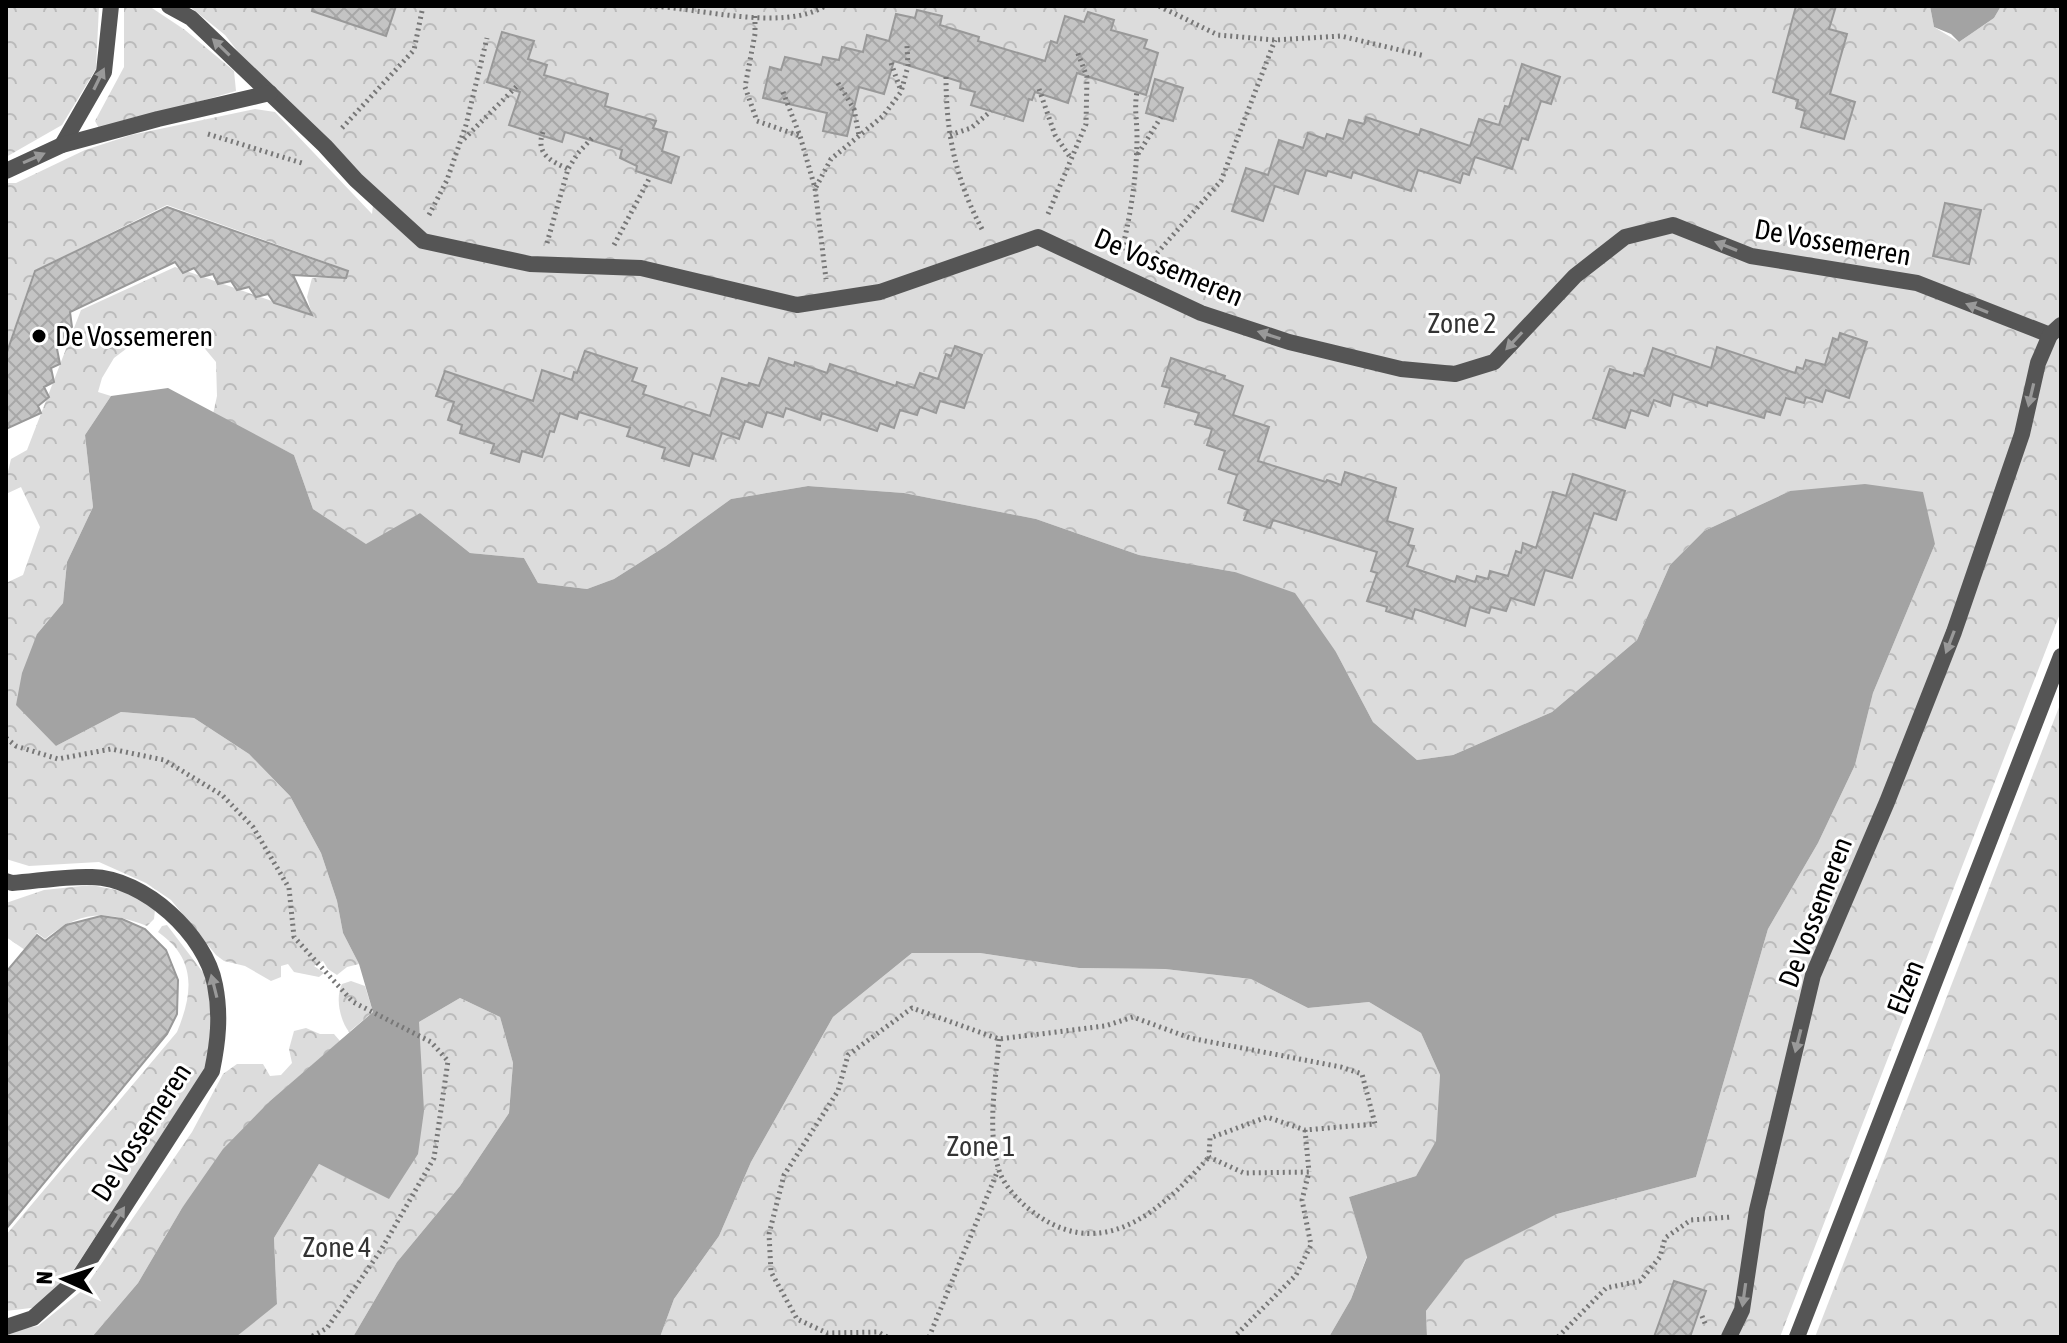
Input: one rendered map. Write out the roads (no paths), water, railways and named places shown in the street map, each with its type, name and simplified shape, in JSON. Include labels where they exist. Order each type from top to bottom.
[{"type":"street","points":[[62,145],[104,72],[111,6]]},
{"type":"street","points":[[169,6],[191,18],[270,93]]},
{"type":"street","points":[[6,171],[62,145],[270,93]]},
{"type":"street","name":"De Vossemeren","points":[[270,93],[356,180],[423,241],[530,264],[641,268],[797,305],[880,292],[1038,237],[1201,313],[1289,342],[1401,369],[1455,374],[1494,362],[1575,276],[1625,237],[1673,225],[1751,256],[1917,283],[2055,330],[2038,363],[2022,434],[1954,632],[1887,802],[1813,975],[1756,1215],[1742,1310],[1729,1337]]},
{"type":"street","name":"Elzen","points":[[1797,1337],[2061,656]]},
{"type":"street","name":"De Vossemeren","points":[[6,881],[94,876],[127,885],[160,903],[176,918],[200,950],[215,981],[219,1011],[218,1041],[212,1071],[79,1277],[33,1318],[6,1327]]},
{"type":"place","name":"De Vossemeren","points":[[39,336]]},
{"type":"park label","name":"Zone 2","points":[[1462,323]]},
{"type":"park label","name":"Zone 1","points":[[981,1146]]},
{"type":"park label","name":"Zone 4","points":[[337,1247]]}]
